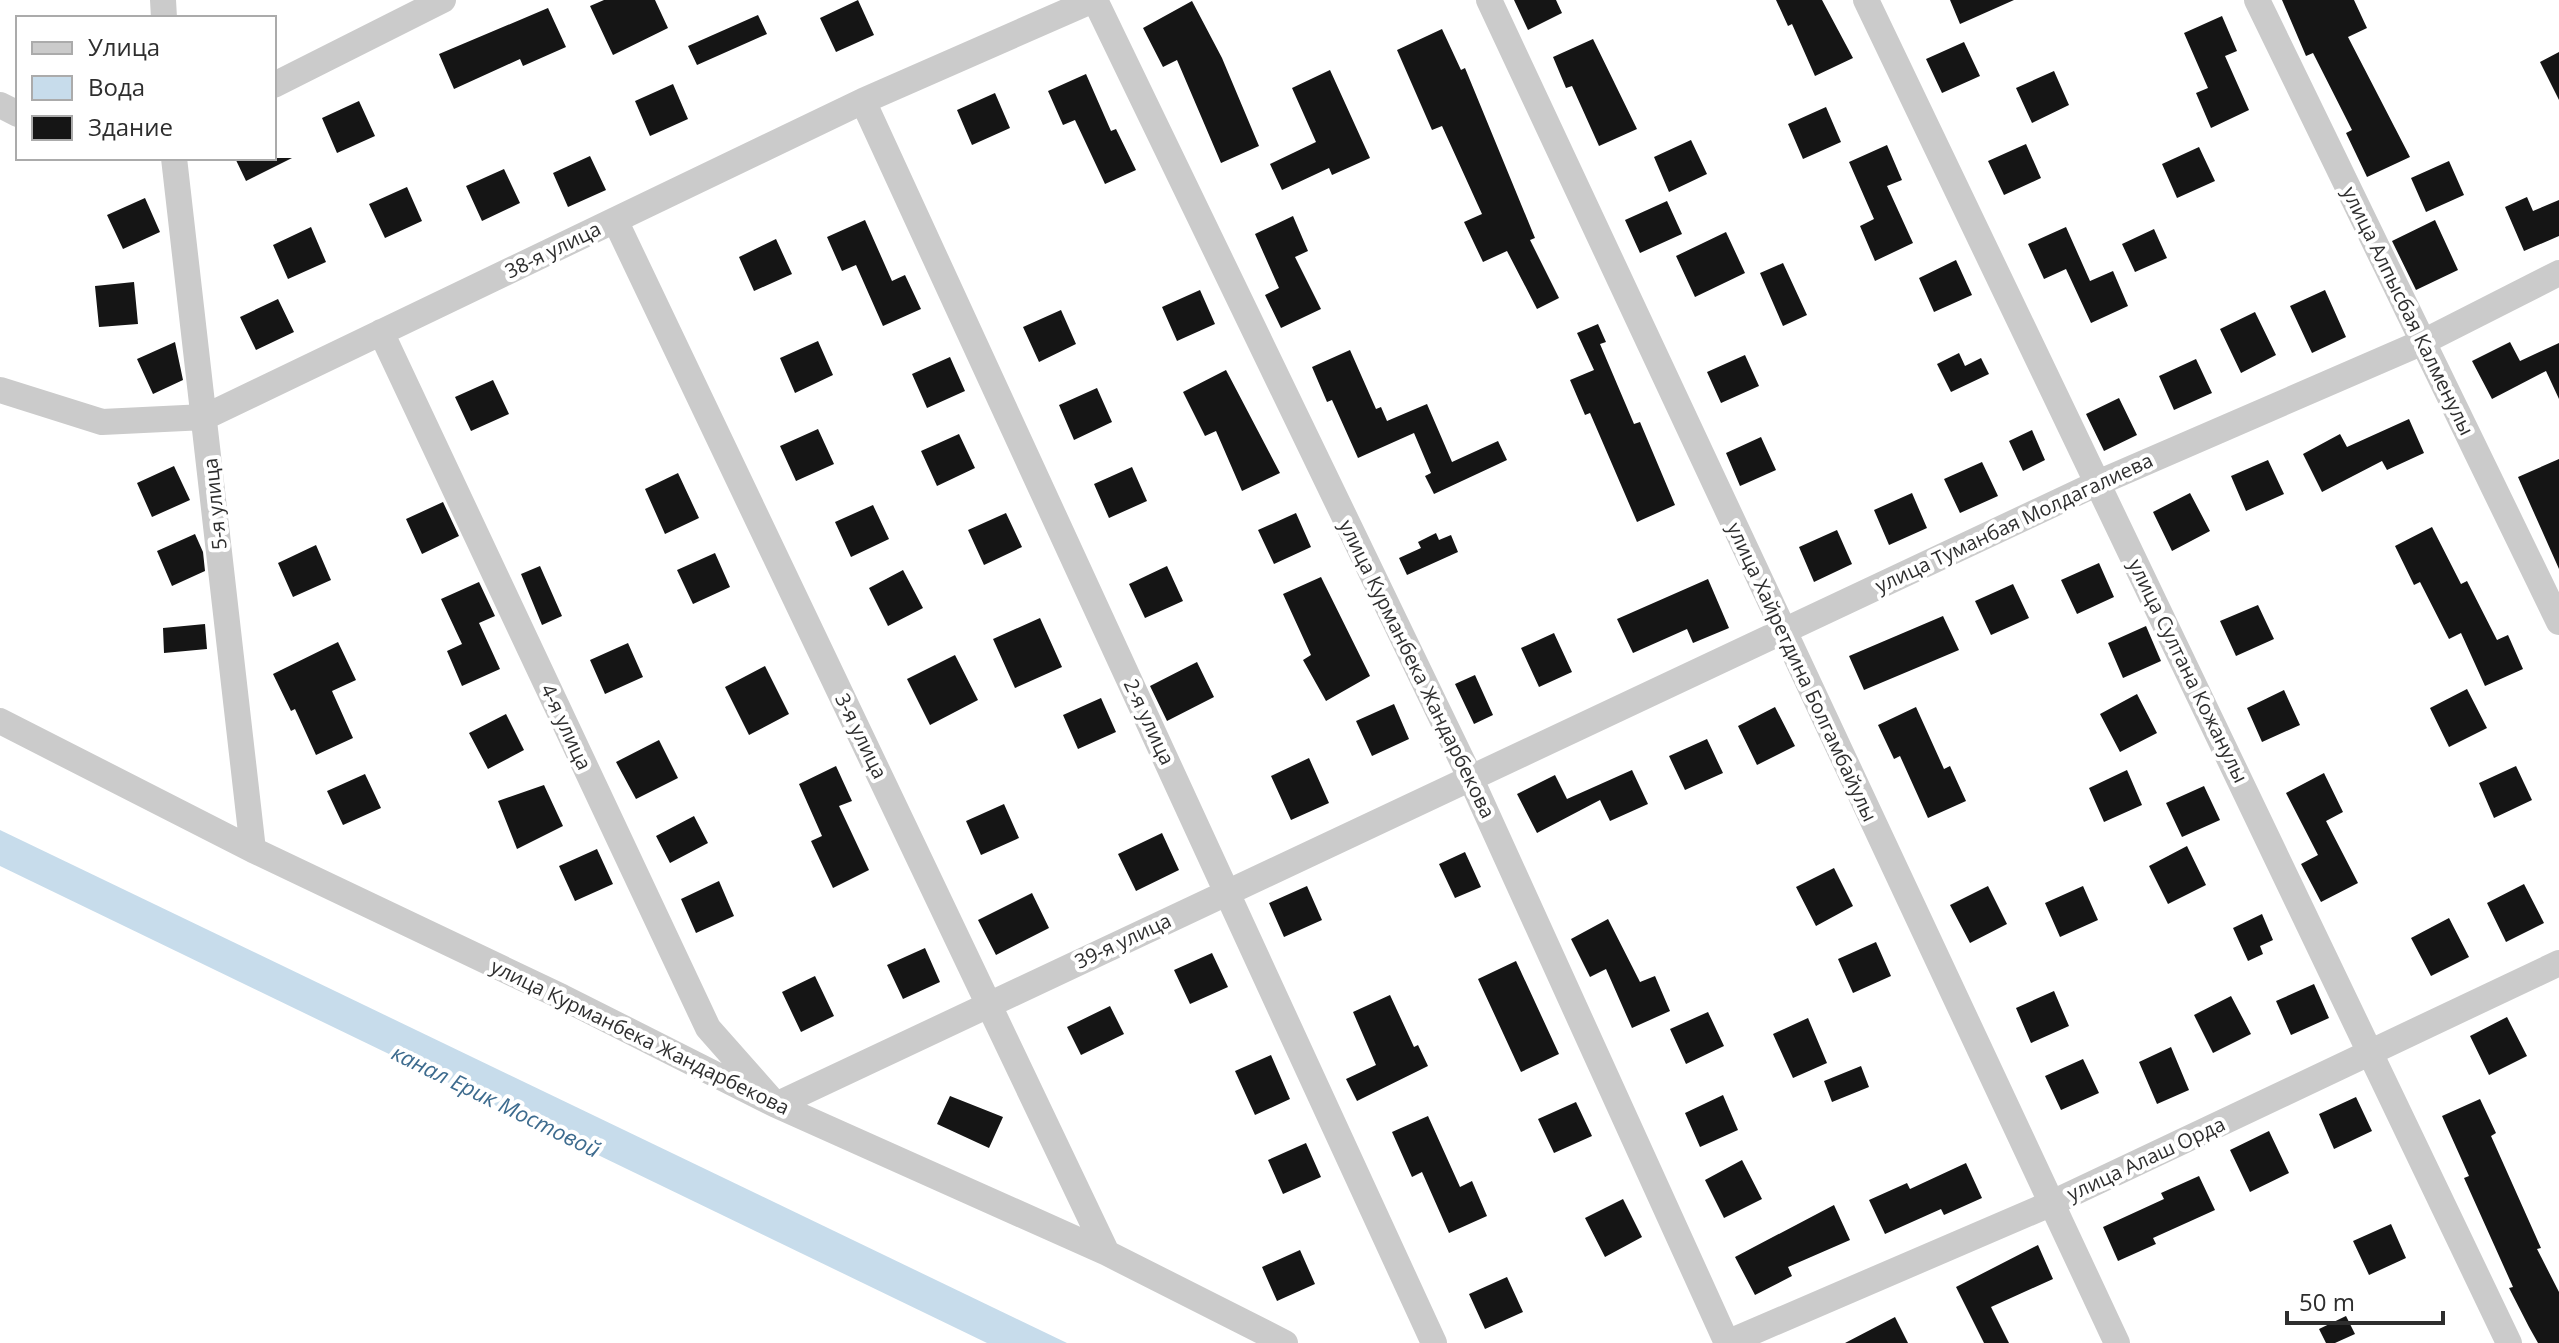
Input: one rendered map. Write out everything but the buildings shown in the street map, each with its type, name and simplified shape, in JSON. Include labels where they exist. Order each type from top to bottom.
[{"type":"street","points":[[276,84],[443,0]]},
{"type":"street","name":"38-я улица","points":[[0,390],[102,422],[205,417],[863,101],[1094,0]]},
{"type":"street","name":"улица Курманбека Жандарбекова","points":[[1094,0],[1470,777],[1727,1343]]},
{"type":"street","name":"улица Хайретдина Болгамбайулы","points":[[1489,0],[2117,1343]]},
{"type":"street","name":"улица Султана Кожанулы","points":[[1866,0],[2509,1343]]},
{"type":"street","name":"улица Алпысбая Калменулы","points":[[2257,0],[2559,622]]},
{"type":"street","name":"2-я улица","points":[[863,101],[1434,1343]]},
{"type":"street","name":"5-я улица","points":[[174,160],[253,850]]},
{"type":"street","name":"3-я улица","points":[[615,220],[1107,1253]]},
{"type":"street","name":"улица Туманбая Молдагалиева","points":[[1470,777],[2098,483],[2423,342],[2559,273]]},
{"type":"street","name":"4-я улица","points":[[381,332],[708,1028],[776,1105]]},
{"type":"street","name":"улица Курманбека Жандарбекова","points":[[0,721],[253,850],[562,997],[776,1105],[1107,1253],[1285,1343]]},
{"type":"street","name":"39-я улица","points":[[776,1105],[1470,777]]},
{"type":"street","name":"улица Алаш Орда","points":[[1727,1343],[2050,1204],[2559,963]]},
{"type":"water","name":"канал Ерик Мостовой","points":[[0,830],[1067,1343],[987,1343],[0,866]]}]
